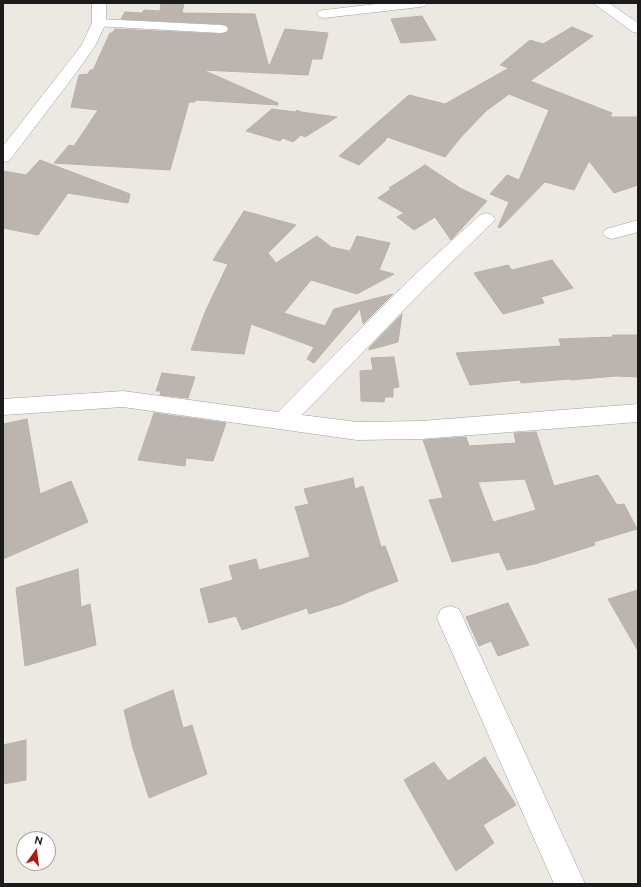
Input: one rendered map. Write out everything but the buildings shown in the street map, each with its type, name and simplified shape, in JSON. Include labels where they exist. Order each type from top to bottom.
[{"type":"street","points":[[3,157],[88,46],[99,23],[99,3]]},
{"type":"street","points":[[324,14],[420,3]]},
{"type":"street","points":[[600,3],[638,29]]},
{"type":"street","points":[[99,23],[221,29]]},
{"type":"street","points":[[282,421],[418,283],[486,219]]},
{"type":"street","points":[[612,233],[638,226]]},
{"type":"street","points":[[3,407],[123,399],[358,431],[421,430],[638,413]]},
{"type":"street","points":[[450,618],[570,884]]}]
